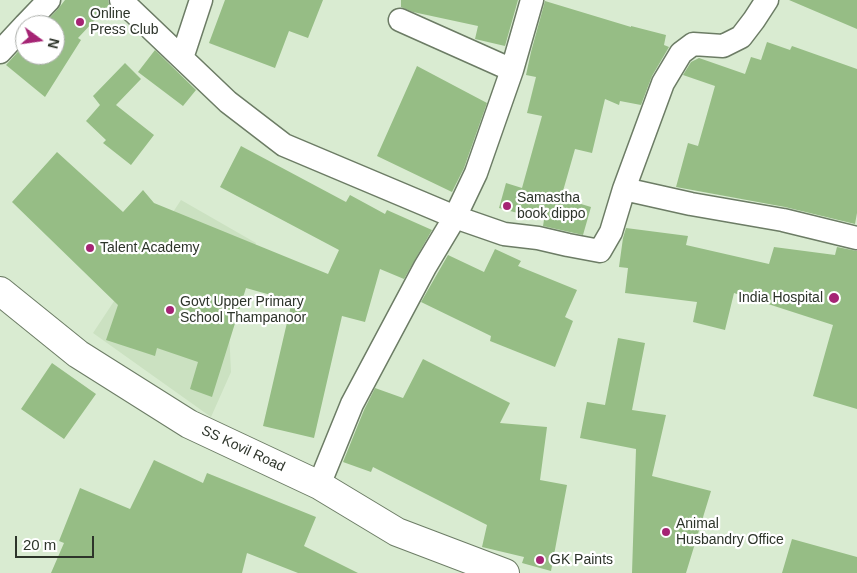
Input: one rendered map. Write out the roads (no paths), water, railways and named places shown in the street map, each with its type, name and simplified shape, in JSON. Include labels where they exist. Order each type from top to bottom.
[{"type":"street","points":[[35,15],[49,0]]},
{"type":"street","points":[[121,0],[228,102],[284,145],[455,217],[504,234],[538,238],[568,246],[600,251],[611,232],[624,188],[663,83],[680,53],[693,44],[724,46],[741,36],[767,0]]},
{"type":"street","points":[[182,58],[201,0]]},
{"type":"street","points":[[319,485],[352,404],[425,267],[455,217],[476,174],[512,70],[532,0]]},
{"type":"street","points":[[400,20],[512,70]]},
{"type":"street","points":[[0,52],[15,36]]},
{"type":"street","points":[[624,188],[691,204],[783,220],[857,238]]},
{"type":"street","name":"SS Kovil Road","points":[[0,291],[78,354],[189,424],[319,485],[397,532],[505,573]]},
{"type":"place","name":"Online Press Club","points":[[80,22]]},
{"type":"place","name":"Samastha book dippo","points":[[507,206]]},
{"type":"place","name":"Talent Academy","points":[[90,248]]},
{"type":"place","name":"India Hospital","points":[[834,298]]},
{"type":"place","name":"Govt Upper Primary School Thampanoor","points":[[170,310]]},
{"type":"place","name":"Animal Husbandry Office","points":[[666,532]]},
{"type":"place","name":"GK Paints","points":[[540,560]]}]
